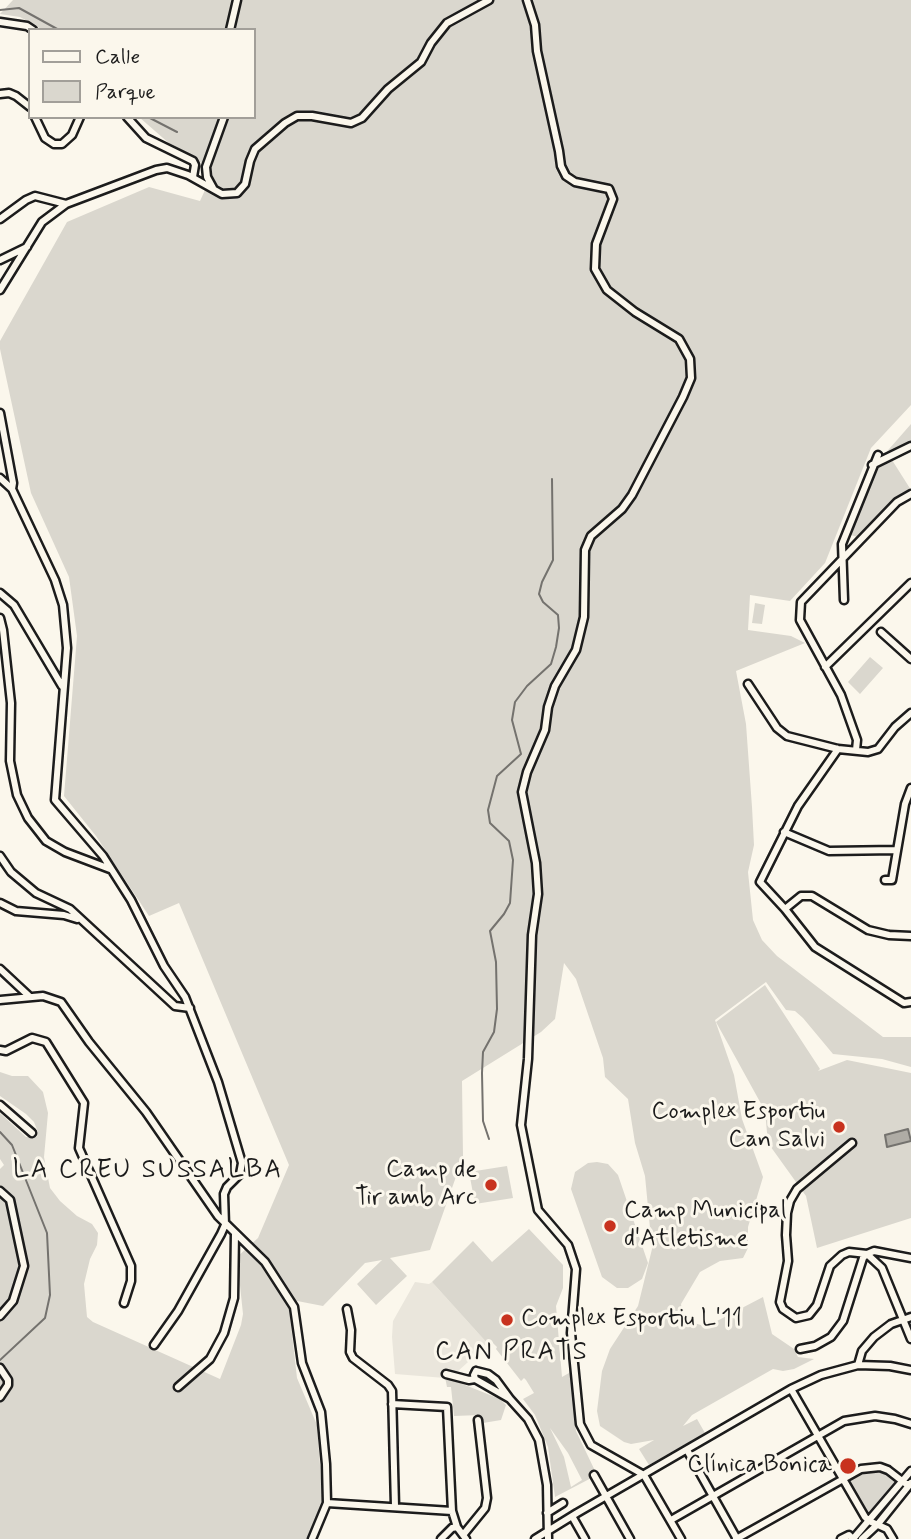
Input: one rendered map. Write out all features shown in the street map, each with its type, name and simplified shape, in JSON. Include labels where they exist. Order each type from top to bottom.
[{"type":"street","points":[[230,28],[237,0]]},
{"type":"street","points":[[0,290],[42,222],[66,204],[162,169],[173,169],[217,191],[233,195],[245,184],[255,149],[285,123],[297,116],[351,123],[362,118],[388,89],[421,62],[447,23],[489,0]]},
{"type":"street","points":[[527,0],[535,25],[537,51],[561,166],[566,176],[575,182],[609,189],[613,199],[596,244],[595,269],[607,289],[635,312],[679,339],[690,359],[691,378],[632,495],[622,509],[591,536],[585,550],[584,617],[576,650],[555,686],[548,707],[545,730],[527,772],[522,792],[536,863],[538,894],[532,935],[528,1059],[521,1125],[538,1210],[568,1245],[576,1269],[571,1333],[580,1424],[591,1445],[644,1475],[681,1539]]},
{"type":"street","points":[[0,22],[30,28]]},
{"type":"street","points":[[0,94],[9,93],[28,105]]},
{"type":"street","points":[[37,119],[45,138],[54,144],[62,144],[72,135],[79,119]]},
{"type":"street","points":[[129,119],[146,138],[206,172],[208,182],[217,191]]},
{"type":"street","points":[[194,178],[203,178],[206,172],[223,119]]},
{"type":"street","points":[[192,163],[210,155]]},
{"type":"street","points":[[192,163],[194,178]]},
{"type":"street","points":[[0,219],[35,196],[66,204]]},
{"type":"street","points":[[0,260],[27,247]]},
{"type":"street","points":[[0,413],[12,489]]},
{"type":"street","points":[[872,465],[911,446]]},
{"type":"street","points":[[844,600],[842,544],[878,454]]},
{"type":"street","points":[[0,478],[12,489],[61,596],[66,648],[55,800],[98,849],[131,900],[164,966],[190,1007],[218,1082],[242,1163],[240,1174],[224,1194],[225,1225],[178,1311],[153,1345]]},
{"type":"street","points":[[856,750],[857,740],[841,695],[805,631],[800,620],[800,610],[804,597],[897,502],[911,494]]},
{"type":"street","points":[[825,667],[911,583]]},
{"type":"street","points":[[0,593],[15,605],[63,687]]},
{"type":"street","points":[[0,618],[11,703],[10,761],[17,795],[27,818],[46,841],[65,852],[111,869]]},
{"type":"street","points":[[881,632],[911,659]]},
{"type":"street","points":[[748,684],[777,728],[787,736],[838,749],[868,751],[878,748],[911,713]]},
{"type":"street","points":[[838,749],[798,806],[760,882],[815,947],[904,1003],[911,1002]]},
{"type":"street","points":[[885,880],[892,880],[905,804],[911,788]]},
{"type":"street","points":[[784,832],[829,851],[896,850]]},
{"type":"street","points":[[0,856],[11,872],[36,893],[70,909],[176,1006],[190,1007]]},
{"type":"street","points":[[785,909],[801,896],[812,896],[868,930],[911,936]]},
{"type":"street","points":[[0,903],[16,911],[64,915],[79,920]]},
{"type":"street","points":[[0,969],[30,997]]},
{"type":"street","points":[[0,1000],[43,996],[61,1002],[89,1042],[146,1112],[225,1225],[265,1262],[294,1307],[302,1363],[318,1400],[323,1424],[327,1503],[312,1539]]},
{"type":"street","points":[[0,1050],[6,1051],[32,1038],[46,1042],[84,1103],[79,1148],[131,1266],[131,1281],[124,1303]]},
{"type":"street","points":[[0,1105],[32,1133]]},
{"type":"street","points":[[852,1143],[797,1189],[790,1201],[786,1224],[788,1261],[780,1302],[783,1309],[796,1318],[809,1315],[817,1306],[830,1266],[849,1252],[867,1254],[882,1268],[911,1339]]},
{"type":"street","points":[[0,1191],[10,1200],[24,1266],[13,1301],[0,1316]]},
{"type":"street","points":[[177,1387],[210,1359],[224,1333],[234,1298],[235,1233]]},
{"type":"street","points":[[800,1349],[816,1346],[831,1337],[843,1321],[863,1258],[867,1254],[874,1251],[911,1258]]},
{"type":"street","points":[[347,1309],[350,1320],[350,1352],[392,1391],[395,1506]]},
{"type":"street","points":[[858,1365],[862,1351],[874,1337],[901,1319],[911,1317]]},
{"type":"street","points":[[536,1539],[548,1535],[572,1516],[821,1375],[858,1365],[911,1370]]},
{"type":"street","points":[[0,1396],[8,1385],[2,1369]]},
{"type":"street","points":[[446,1374],[475,1379],[510,1399],[528,1419],[539,1440],[544,1461],[548,1535]]},
{"type":"street","points":[[791,1390],[869,1521],[887,1529],[893,1539]]},
{"type":"street","points":[[392,1404],[447,1407],[452,1511],[457,1527],[464,1537],[485,1507],[487,1498],[478,1420]]},
{"type":"street","points":[[671,1520],[844,1421],[868,1416],[911,1424]]},
{"type":"street","points":[[687,1450],[737,1539],[861,1469],[874,1467],[887,1470],[908,1483]]},
{"type":"street","points":[[862,1539],[878,1524],[908,1483],[911,1471]]},
{"type":"street","points":[[594,1475],[630,1539]]},
{"type":"street","points":[[841,1539],[849,1535],[853,1539],[908,1483]]},
{"type":"street","points":[[327,1503],[452,1511]]},
{"type":"street","points":[[547,1513],[563,1503]]},
{"type":"street","points":[[572,1516],[585,1539]]},
{"type":"street","points":[[441,1539],[452,1528],[457,1527]]},
{"type":"shaded area","points":[[908,1129],[911,1141],[887,1147],[885,1135]]},
{"type":"shaded area","points":[[415,1282],[432,1282],[488,1344],[457,1372],[448,1369],[445,1378],[395,1374],[393,1321]]},
{"type":"green space","points":[[13,0],[911,0],[911,405],[871,448],[825,563],[790,601],[750,595],[748,630],[791,636],[805,643],[736,671],[746,724],[752,807],[754,845],[748,872],[753,920],[762,940],[777,956],[883,1037],[911,1037],[911,1067],[882,1059],[833,1054],[803,1018],[795,1011],[786,1010],[766,982],[715,1020],[734,1075],[742,1119],[763,1177],[748,1227],[748,1248],[743,1258],[720,1261],[700,1272],[681,1304],[683,1320],[701,1325],[717,1321],[763,1297],[772,1334],[794,1349],[798,1357],[814,1359],[794,1369],[773,1369],[692,1415],[683,1426],[697,1419],[705,1433],[649,1465],[639,1449],[654,1440],[631,1444],[624,1442],[600,1426],[597,1411],[602,1371],[610,1349],[638,1306],[652,1249],[645,1176],[635,1143],[628,1099],[605,1077],[603,1058],[576,979],[564,963],[555,1019],[541,1032],[462,1081],[463,1157],[430,1250],[390,1258],[407,1276],[376,1305],[357,1284],[382,1260],[365,1263],[323,1306],[292,1300],[289,1308],[297,1378],[317,1425],[323,1505],[307,1539],[0,1539],[0,1169],[4,1165],[0,1159],[0,1113],[26,1137],[37,1137],[38,1132],[34,1122],[26,1114],[0,1096],[0,1072],[12,1076],[28,1076],[43,1092],[48,1113],[44,1157],[50,1188],[60,1201],[77,1216],[92,1224],[98,1233],[97,1245],[90,1259],[84,1284],[87,1317],[220,1379],[243,1314],[237,1257],[258,1238],[289,1165],[179,903],[149,916],[96,836],[64,796],[77,636],[69,577],[31,493],[0,349],[0,341],[67,222],[149,187],[200,201],[211,177],[210,168],[171,145],[141,119],[256,119],[256,28],[39,28],[20,17],[0,14]]},
{"type":"green space","points":[[911,424],[911,443],[882,457],[897,440]]},
{"type":"green space","points":[[892,460],[911,490],[857,537],[851,535],[878,467]]},
{"type":"green space","points":[[755,603],[765,605],[762,624],[752,623]]},
{"type":"green space","points":[[870,657],[883,668],[860,694],[848,682]]},
{"type":"green space","name":"Complex Esportiu Can Salvi","points":[[765,985],[820,1069],[818,1071],[847,1060],[911,1073],[911,1218],[817,1248],[806,1196],[768,1143],[765,1111],[716,1022]]},
{"type":"green space","name":"Camp Municipal d'Atletisme","points":[[588,1163],[608,1164],[618,1175],[648,1263],[642,1279],[628,1288],[617,1288],[602,1277],[571,1189],[575,1172]]},
{"type":"green space","name":"Camp de Tir amb Arc","points":[[507,1166],[513,1198],[475,1204],[469,1172]]},
{"type":"green space","points":[[529,1229],[563,1265],[563,1288],[556,1306],[562,1377],[569,1373],[570,1368],[576,1431],[597,1475],[555,1497],[548,1447],[535,1415],[523,1399],[534,1393],[524,1378],[521,1381],[497,1347],[491,1341],[488,1344],[432,1282],[473,1241],[492,1262]],"holes":[[[550,1428],[568,1453],[582,1480],[571,1487],[564,1457]]]},
{"type":"green space","points":[[445,1377],[500,1399],[506,1405],[501,1420],[483,1423],[480,1415],[454,1416],[451,1387],[447,1387]]},
{"type":"green space","points":[[873,1471],[886,1474],[897,1481],[868,1516],[848,1481],[862,1473]]},
{"type":"waterway","points":[[0,10],[19,8],[55,28]]},
{"type":"waterway","points":[[152,119],[177,132]]},
{"type":"waterway","points":[[489,1139],[483,1121],[483,1052],[494,1032],[497,1009],[496,962],[490,931],[510,903],[513,860],[509,841],[490,823],[488,810],[497,776],[521,754],[512,720],[515,702],[527,686],[551,664],[556,647],[558,615],[543,602],[539,594],[553,560],[552,479]]},
{"type":"waterway","points":[[0,1132],[12,1145],[47,1233],[50,1295],[45,1318],[0,1360]]},
{"type":"place","name":"Complex Esportiu Can Salvi","points":[[839,1127]]},
{"type":"place","name":"Camp de Tir amb Arc","points":[[491,1185]]},
{"type":"place","name":"Camp Municipal d'Atletisme","points":[[610,1226]]},
{"type":"place","name":"Complex Esportiu L'11","points":[[507,1320]]},
{"type":"place","name":"Clínica Bonica","points":[[848,1466]]},
{"type":"district","name":"LA CREU SUSSALBA","points":[[148,1172]]},
{"type":"district","name":"CAN PRATS","points":[[512,1354]]}]
